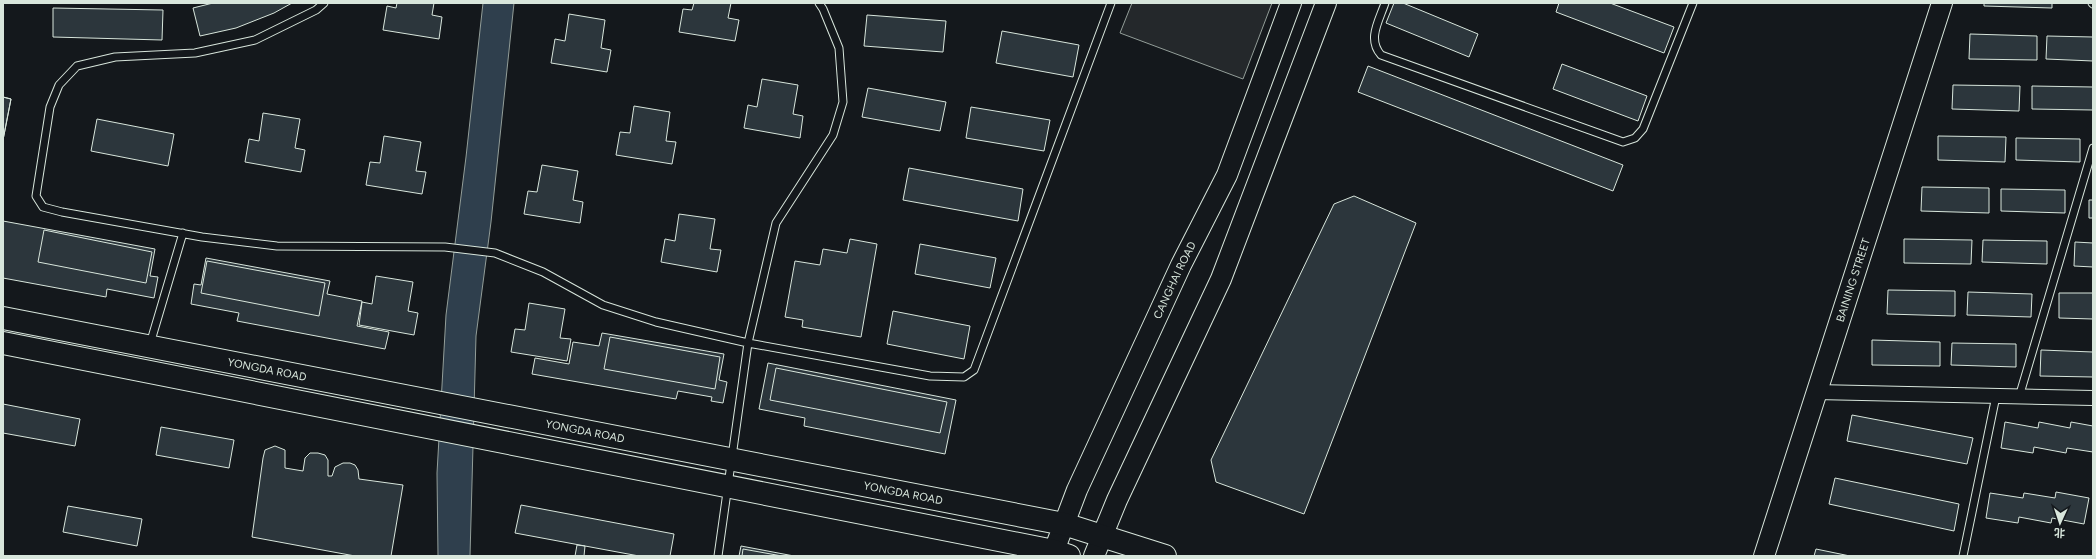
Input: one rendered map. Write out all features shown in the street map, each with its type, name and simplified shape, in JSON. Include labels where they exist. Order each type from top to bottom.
[{"type":"main road","name":"CANGHAI ROAD","points":[[1058,554],[1064,524],[1077,490],[1177,272],[1227,175],[1291,3]]},
{"type":"main road","points":[[1094,556],[1117,500],[1221,279],[1326,3]]},
{"type":"main road","name":"BAINING STREET","points":[[1764,556],[1942,3]]},
{"type":"main road","name":"YONGDA ROAD","points":[[3,318],[149,348],[1064,524],[1165,556]]},
{"type":"main road","points":[[3,344],[484,437],[1058,554]]},
{"type":"street","points":[[1816,392],[2093,398]]},
{"type":"lane","points":[[324,3],[316,10],[255,40],[195,53],[115,57],[77,66],[59,85],[50,107],[36,196],[43,207],[62,212],[183,233],[277,246],[445,247],[495,253],[543,272],[603,305],[656,322],[748,343],[930,376],[964,377],[974,370],[1111,3]]},
{"type":"lane","points":[[718,556],[748,343],[776,223],[833,135],[843,102],[839,48],[823,9],[819,3]]},
{"type":"lane","points":[[1385,3],[1373,36],[1375,48],[1381,55],[1623,142],[1635,138],[1643,129],[1692,3]]},
{"type":"lane","points":[[2019,396],[2093,148]]},
{"type":"lane","points":[[149,348],[183,233]]},
{"type":"lane","points":[[1963,556],[1996,396]]},
{"type":"shaded area","points":[[1132,3],[1272,3],[1243,79],[1120,33]]},
{"type":"water","points":[[483,3],[514,3],[491,222],[476,336],[470,556],[438,556],[437,473],[446,315],[466,157]]},
{"type":"building","points":[[213,3],[292,3],[274,13],[236,28],[200,36],[193,8]]},
{"type":"building","points":[[397,3],[434,3],[432,15],[442,17],[439,39],[383,30],[387,6],[396,8]]},
{"type":"building","points":[[694,3],[731,3],[728,18],[739,20],[735,41],[679,32],[683,9],[692,10]]},
{"type":"building","points":[[1394,3],[1403,3],[1478,34],[1469,57],[1386,23]]},
{"type":"building","points":[[1559,3],[1610,3],[1674,27],[1664,53],[1556,12]]},
{"type":"building","points":[[1984,3],[2052,3],[2052,8],[1984,6]]},
{"type":"building","points":[[53,8],[163,10],[162,40],[53,37]]},
{"type":"building","points":[[569,14],[605,20],[601,48],[611,50],[607,72],[551,63],[555,39],[565,41]]},
{"type":"building","points":[[867,15],[946,21],[943,52],[864,46]]},
{"type":"building","points":[[1002,31],[1079,45],[1073,77],[996,63]]},
{"type":"building","points":[[1970,34],[2037,36],[2037,60],[1969,59]]},
{"type":"building","points":[[2047,36],[2093,37],[2093,61],[2046,59]]},
{"type":"building","points":[[1562,64],[1647,96],[1638,121],[1553,89]]},
{"type":"building","points":[[1368,66],[1623,165],[1613,191],[1358,92]]},
{"type":"building","points":[[762,79],[798,85],[793,114],[803,116],[800,138],[744,128],[748,105],[757,107]]},
{"type":"building","points":[[1953,85],[2020,86],[2019,111],[1952,109]]},
{"type":"building","points":[[2032,86],[2093,87],[2093,110],[2032,109]]},
{"type":"building","points":[[868,88],[946,102],[940,131],[862,117]]},
{"type":"building","points":[[3,97],[11,99],[3,140]]},
{"type":"building","points":[[3,97],[11,99],[3,140]]},
{"type":"building","points":[[634,106],[670,112],[666,141],[676,142],[672,164],[616,155],[620,132],[630,133]]},
{"type":"building","points":[[971,107],[1050,120],[1044,151],[966,138]]},
{"type":"building","points":[[263,113],[300,119],[295,148],[305,150],[301,172],[245,162],[249,139],[259,141]]},
{"type":"building","points":[[97,119],[174,134],[168,166],[91,151]]},
{"type":"building","points":[[384,136],[421,142],[416,171],[426,172],[422,194],[366,185],[370,162],[380,163]]},
{"type":"building","points":[[1938,136],[2006,137],[2005,162],[1938,160]]},
{"type":"building","points":[[2016,138],[2080,139],[2080,162],[2016,160]]},
{"type":"building","points":[[542,165],[578,171],[573,200],[583,202],[580,223],[524,214],[528,191],[537,192]]},
{"type":"building","points":[[909,168],[1023,189],[1018,221],[903,200]]},
{"type":"building","points":[[1922,187],[1989,188],[1989,213],[1921,211]]},
{"type":"building","points":[[2001,189],[2065,190],[2065,213],[2001,211]]},
{"type":"building","points":[[1354,196],[1416,223],[1304,514],[1216,482],[1211,460],[1334,204]]},
{"type":"building","points":[[2089,200],[2093,200],[2093,218],[2089,218]]},
{"type":"building","points":[[679,214],[715,219],[710,249],[721,250],[717,272],[661,262],[665,239],[675,241]]},
{"type":"building","points":[[3,221],[155,249],[150,276],[158,277],[154,298],[107,289],[106,297],[3,278]]},
{"type":"building","points":[[44,230],[152,252],[146,283],[38,262]]},
{"type":"building","points":[[850,239],[877,244],[861,337],[802,327],[803,320],[785,317],[795,261],[820,265],[823,249],[847,253]]},
{"type":"building","points":[[1904,239],[1972,240],[1971,264],[1904,263]]},
{"type":"building","points":[[1983,240],[2047,241],[2047,264],[1982,262]]},
{"type":"building","points":[[2075,242],[2093,243],[2093,267],[2074,266]]},
{"type":"building","points":[[920,244],[996,258],[990,288],[915,274]]},
{"type":"building","points":[[206,258],[330,281],[327,294],[362,301],[357,326],[389,332],[385,349],[237,321],[239,313],[191,304],[194,284],[201,285]]},
{"type":"building","points":[[207,261],[325,283],[319,316],[201,293]]},
{"type":"building","points":[[376,276],[413,282],[408,311],[418,313],[414,335],[359,325],[362,302],[372,304]]},
{"type":"building","points":[[1888,290],[1955,291],[1955,316],[1887,314]]},
{"type":"building","points":[[1968,292],[2032,294],[2031,317],[1967,315]]},
{"type":"building","points":[[2059,293],[2093,293],[2093,319],[2059,318]]},
{"type":"building","points":[[529,303],[565,309],[560,338],[571,339],[567,361],[511,352],[515,329],[525,330]]},
{"type":"building","points":[[893,311],[970,326],[964,359],[887,344]]},
{"type":"building","points":[[602,333],[724,354],[719,380],[727,382],[723,403],[711,401],[712,397],[678,391],[676,399],[532,374],[535,358],[569,364],[573,342],[599,346]]},
{"type":"building","points":[[610,337],[720,357],[715,389],[604,369]]},
{"type":"building","points":[[1872,340],[1940,342],[1940,366],[1872,365]]},
{"type":"building","points":[[1952,343],[2016,344],[2016,367],[1951,365]]},
{"type":"building","points":[[2041,350],[2093,352],[2093,377],[2040,376]]},
{"type":"building","points":[[768,363],[956,400],[945,454],[804,426],[805,418],[759,409]]},
{"type":"building","points":[[776,368],[947,402],[940,433],[770,400]]},
{"type":"building","points":[[3,404],[80,419],[75,446],[3,433]]},
{"type":"building","points":[[1852,415],[1973,438],[1967,464],[1847,441]]},
{"type":"building","points":[[2005,422],[2038,428],[2039,422],[2070,428],[2071,422],[2093,426],[2093,452],[2067,448],[2066,453],[2034,447],[2033,453],[2001,448]]},
{"type":"building","points":[[161,427],[234,440],[229,468],[156,455]]},
{"type":"building","points":[[275,446],[285,450],[285,468],[303,471],[305,458],[310,453],[318,453],[325,455],[328,460],[328,476],[332,476],[335,467],[343,463],[350,463],[355,465],[358,470],[359,479],[403,485],[391,556],[355,556],[252,537],[265,450]]},
{"type":"building","points":[[1835,478],[1959,504],[1954,531],[1829,504]]},
{"type":"building","points":[[2056,492],[2089,498],[2084,524],[2052,518],[2051,523],[2019,517],[2018,523],[1986,518],[1990,493],[2023,498],[2024,493],[2055,498]]},
{"type":"building","points":[[521,505],[674,534],[670,556],[639,556],[515,533]]},
{"type":"building","points":[[68,506],[142,519],[137,546],[63,532]]},
{"type":"building","points":[[577,545],[585,546],[584,556],[575,556]]},
{"type":"building","points":[[741,546],[794,556],[739,556]]},
{"type":"building","points":[[743,549],[782,556],[742,556]]},
{"type":"building","points":[[1816,549],[1850,556],[1814,556]]}]
